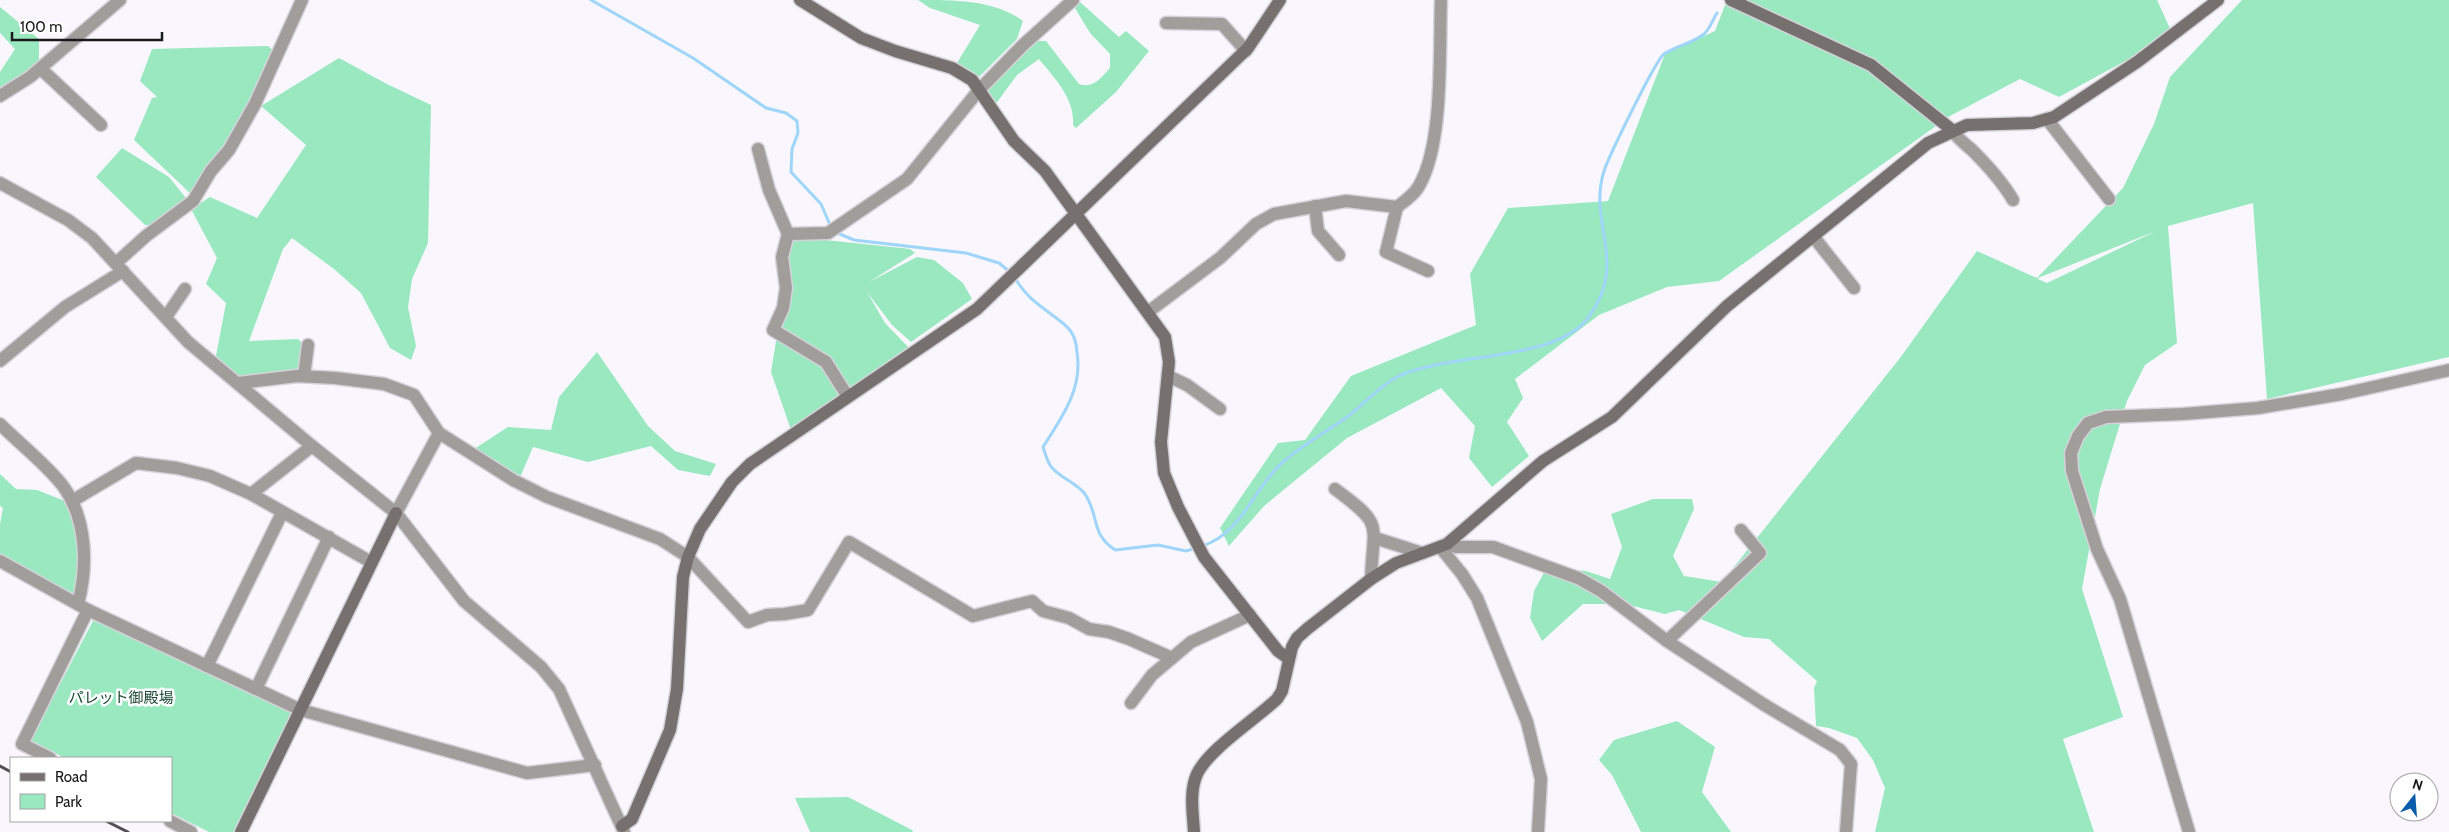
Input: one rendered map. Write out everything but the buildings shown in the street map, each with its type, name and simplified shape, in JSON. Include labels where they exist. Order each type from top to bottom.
[{"type":"street","points":[[0,96],[41,69],[120,0]]},
{"type":"street","points":[[0,361],[65,307],[120,267],[146,236],[193,201],[211,171],[229,150],[255,104],[302,0]]},
{"type":"street","points":[[800,0],[861,38],[895,51],[952,68],[972,80],[1014,141],[1045,171],[1076,212],[1165,338],[1169,362],[1161,442],[1164,473],[1178,507],[1204,557],[1278,651],[1289,659]]},
{"type":"street","points":[[788,234],[828,233],[841,226],[907,179],[979,90],[1023,45],[1073,0]]},
{"type":"street","points":[[0,183],[68,220],[92,238],[188,342],[312,446],[396,513],[464,601],[540,667],[559,689],[623,829],[632,819],[670,730],[677,689],[683,577],[688,557],[700,529],[732,482],[750,464],[977,309],[1014,276],[1076,212],[1246,50],[1280,0]]},
{"type":"street","points":[[1428,271],[1386,252],[1397,208],[1418,187],[1433,152],[1439,70],[1440,0]]},
{"type":"street","points":[[1731,0],[1871,65],[1952,130],[1958,140],[1970,149],[2002,182],[2013,200]]},
{"type":"street","points":[[1444,546],[1521,477],[1542,461],[1593,431],[1627,405],[1714,318],[1928,142],[1967,125],[2034,123],[2047,119],[2081,100],[2136,62],[2218,0]]},
{"type":"street","points":[[1166,23],[1222,24],[1246,50]]},
{"type":"street","points":[[41,69],[101,125]]},
{"type":"street","points":[[2047,119],[2109,199]]},
{"type":"street","points":[[758,149],[769,190],[788,234],[782,257],[786,292],[783,308],[774,330],[826,362],[848,397]]},
{"type":"street","points":[[1148,312],[1220,258],[1256,224],[1274,214],[1346,201],[1397,208]]},
{"type":"street","points":[[1315,206],[1318,231],[1339,255]]},
{"type":"street","points":[[1813,236],[1854,288]]},
{"type":"street","points":[[166,317],[185,289]]},
{"type":"street","points":[[304,376],[308,345]]},
{"type":"street","points":[[2189,832],[2120,598],[2097,549],[2072,471],[2071,453],[2078,436],[2088,423],[2106,417],[2183,414],[2258,408],[2342,394],[2449,370]]},
{"type":"street","points":[[238,383],[304,376],[384,384],[414,394],[439,432],[513,480],[547,497],[660,539],[688,557],[748,622],[767,615],[808,610],[849,542],[973,616],[1032,601],[1044,611],[1069,618],[1089,629],[1109,632],[1129,639],[1172,658]]},
{"type":"street","points":[[1168,376],[1188,385],[1220,409]]},
{"type":"street","points":[[0,424],[62,485],[72,500],[75,505],[85,555],[83,607],[22,744],[48,757]]},
{"type":"street","points":[[241,832],[371,562],[439,432]]},
{"type":"street","points":[[251,494],[312,446]]},
{"type":"street","points":[[72,500],[136,463],[177,468],[210,476],[251,494],[371,562]]},
{"type":"street","points":[[1335,489],[1362,509],[1370,518],[1375,538],[1371,579]]},
{"type":"street","points":[[208,666],[282,513]]},
{"type":"street","points":[[1667,640],[1760,553],[1740,530]]},
{"type":"street","points":[[256,689],[329,537]]},
{"type":"street","points":[[1375,538],[1422,553]]},
{"type":"street","points":[[1444,546],[1477,598],[1527,722],[1541,779],[1538,832]]},
{"type":"street","points":[[1194,832],[1192,798],[1198,774],[1212,755],[1277,699],[1282,691],[1289,659],[1297,638],[1371,579],[1396,563],[1444,546],[1493,547],[1578,578],[1601,591],[1667,640],[1763,704],[1840,750],[1851,764],[1846,832]]},
{"type":"street","points":[[0,561],[83,607],[301,710],[527,773],[595,766]]},
{"type":"street","points":[[1132,703],[1152,674],[1191,642],[1250,615]]},
{"type":"street","points":[[172,822],[191,832]]},
{"type":"green space","points":[[918,0],[961,1],[987,5],[1012,14],[1023,21],[1017,39],[974,82],[954,68],[980,25],[930,8]]},
{"type":"green space","points":[[1727,0],[2157,0],[2173,35],[2059,97],[2020,79],[1950,116],[1719,281],[1667,287],[1599,315],[1515,379],[1523,398],[1507,422],[1529,456],[1492,487],[1469,458],[1475,426],[1441,388],[1347,438],[1264,506],[1229,546],[1220,528],[1278,443],[1305,440],[1351,376],[1476,325],[1470,274],[1508,208],[1608,201],[1665,54],[1715,31]]},
{"type":"green space","points":[[2242,0],[2449,0],[2449,357],[2267,399],[2253,203],[2168,226],[2177,343],[2145,365],[2127,401],[2100,489],[2082,589],[2123,717],[2063,739],[2094,832],[1875,832],[1885,788],[1873,760],[1857,738],[1829,728],[1816,726],[1814,688],[1817,681],[1769,639],[1744,637],[1679,610],[1665,614],[1625,604],[1583,604],[1542,641],[1530,618],[1534,591],[1547,567],[1586,571],[1610,579],[1622,547],[1611,514],[1653,499],[1692,499],[1694,509],[1673,556],[1684,576],[1722,582],[1900,358],[1977,251],[2037,278],[2123,188],[2154,124],[2170,77]],"holes":[[[2156,231],[2047,283],[2038,278]]]},
{"type":"green space","points":[[1080,2],[1119,37],[1126,31],[1149,51],[1116,92],[1076,128],[1073,125],[1073,115],[1067,97],[1039,59],[1017,75],[995,105],[983,86],[1034,41],[1046,41],[1079,84],[1093,84],[1110,68],[1110,54],[1090,33],[1075,8]]},
{"type":"green space","points":[[0,7],[39,39],[39,78],[0,102],[0,72],[15,49],[0,33]]},
{"type":"green space","points":[[268,46],[275,52],[232,131],[192,195],[134,140],[152,98],[157,97],[140,81],[152,49]]},
{"type":"green space","points":[[339,58],[431,105],[428,243],[412,279],[408,307],[416,346],[411,360],[390,348],[361,293],[334,269],[292,238],[283,249],[249,341],[298,339],[309,350],[306,371],[241,377],[215,361],[226,303],[206,284],[217,258],[191,209],[210,197],[257,218],[306,145],[261,106]]},
{"type":"green space","points":[[122,148],[169,177],[190,203],[173,225],[145,225],[96,177]]},
{"type":"green space","points":[[788,236],[910,249],[915,253],[869,282],[917,257],[934,260],[963,283],[972,299],[911,342],[892,325],[867,292],[885,323],[911,350],[791,430],[771,372],[779,323]]},
{"type":"green space","points":[[597,352],[648,426],[675,451],[716,464],[710,476],[678,470],[651,446],[588,462],[533,447],[519,480],[474,449],[508,427],[551,430],[559,397]]},
{"type":"green space","points":[[0,474],[16,489],[37,490],[75,505],[84,567],[78,604],[0,561],[0,524],[3,508],[0,506]]},
{"type":"green space","name":"パレット御殿場","points":[[94,619],[300,713],[244,832],[209,832],[172,814],[172,757],[63,757],[30,741]]},
{"type":"green space","points":[[1677,721],[1715,747],[1702,792],[1731,832],[1641,832],[1612,775],[1599,760],[1614,740]]},
{"type":"green space","points":[[848,797],[913,832],[810,832],[795,798]]},
{"type":"waterway","points":[[591,0],[693,58],[766,108],[786,113],[797,121],[798,133],[792,149],[791,172],[821,204],[831,227]]},
{"type":"waterway","points":[[1202,546],[1216,540],[1238,521],[1273,472],[1283,462],[1347,417],[1395,378],[1416,370],[1441,364],[1525,350],[1550,343],[1572,332],[1588,318],[1600,298],[1606,279],[1607,261],[1600,209],[1600,190],[1604,171],[1632,110],[1659,60],[1669,51],[1704,34],[1717,13]]},
{"type":"waterway","points":[[835,232],[854,240],[966,253],[999,263],[1011,273]]},
{"type":"waterway","points":[[1015,278],[1032,299],[1068,328],[1076,344],[1078,365],[1074,390],[1064,414],[1043,447],[1050,465],[1057,473],[1077,486],[1085,494],[1090,502],[1098,531],[1107,544],[1115,550],[1158,545],[1186,551],[1196,548]]},
{"type":"railway","points":[[0,766],[10,771]]},
{"type":"railway","points":[[108,822],[128,832]]}]
